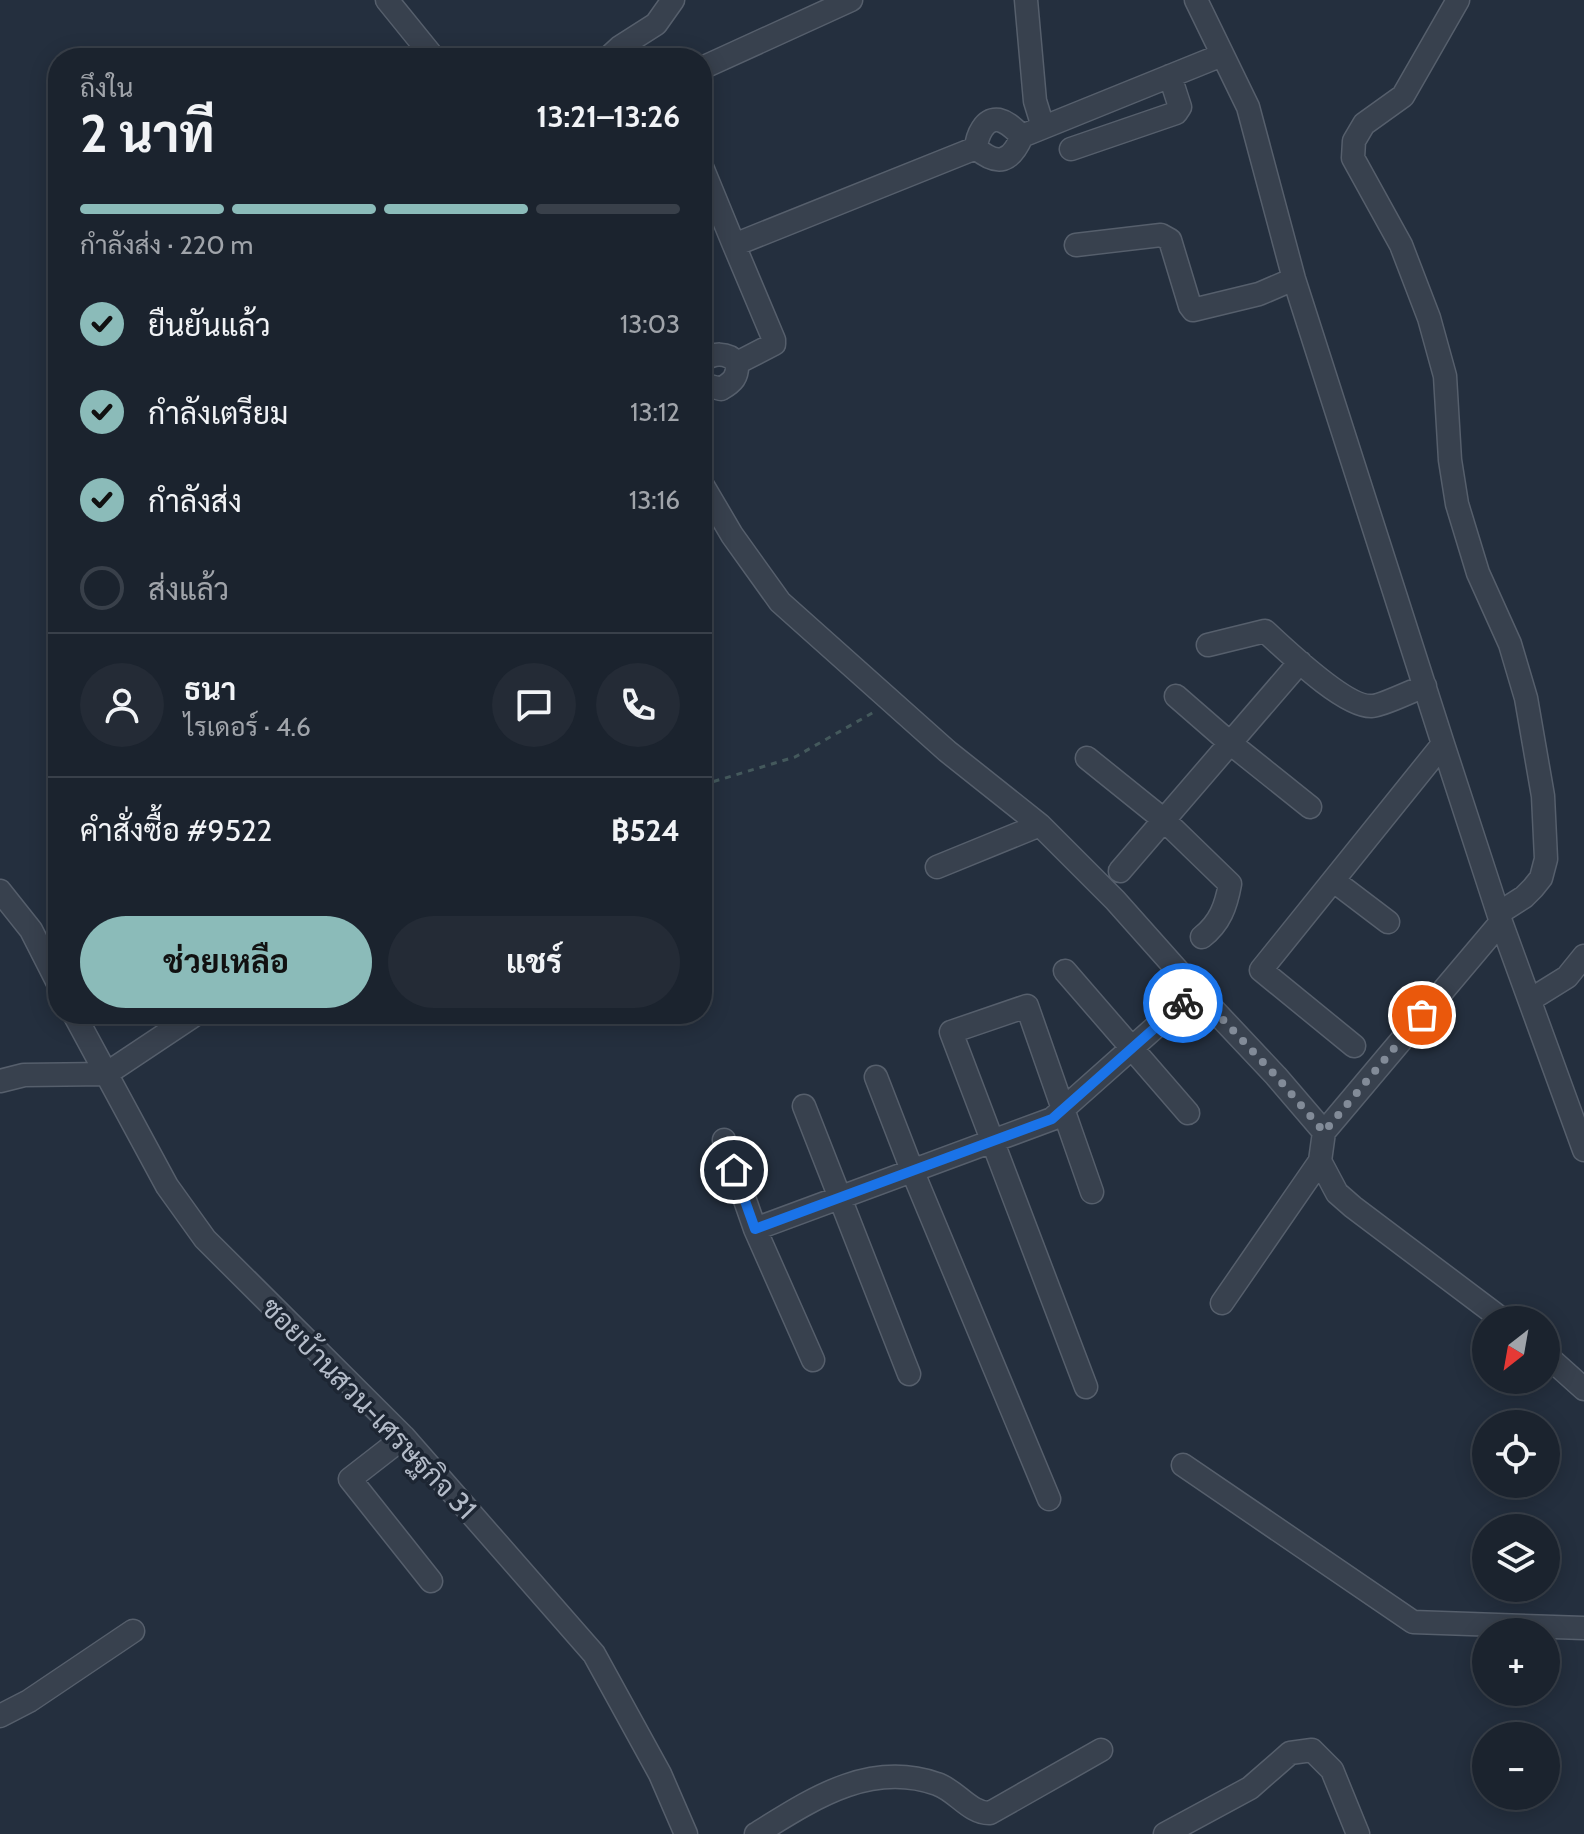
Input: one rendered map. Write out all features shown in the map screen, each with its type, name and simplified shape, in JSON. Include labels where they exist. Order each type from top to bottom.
[{"type":"street","points":[[387,0],[426,48]]},
{"type":"street","points":[[619,48],[656,24],[673,0]]},
{"type":"street","points":[[712,63],[851,0]]},
{"type":"street","points":[[1026,0],[1035,101],[1043,127]]},
{"type":"street","points":[[1196,0],[1248,107],[1294,279],[1443,744],[1500,917],[1584,1150]]},
{"type":"street","points":[[1222,1303],[1320,1161],[1324,1132],[1500,917],[1533,888],[1541,878],[1546,859],[1543,796],[1526,698],[1510,644],[1478,573],[1457,504],[1450,460],[1445,376],[1429,318],[1401,245],[1353,158],[1354,141],[1364,124],[1403,96],[1458,0]]},
{"type":"street","points":[[976,148],[990,159],[1008,158],[1016,150],[1022,136],[1222,55]]},
{"type":"street","points":[[1071,149],[1176,113],[1180,107],[1170,76]]},
{"type":"street","points":[[976,148],[977,136],[991,121],[998,120],[1022,136]]},
{"type":"street","points":[[734,245],[976,148]]},
{"type":"street","points":[[712,191],[774,340],[772,346],[737,363]]},
{"type":"street","points":[[1076,245],[1161,235],[1166,237],[1170,240],[1193,310],[1259,294],[1294,279]]},
{"type":"street","points":[[712,357],[725,354],[732,356],[737,363],[736,376],[731,383],[721,389],[712,388]]},
{"type":"street","points":[[712,501],[780,602],[947,751],[1040,825],[1115,900],[1324,1132]]},
{"type":"street","points":[[1208,645],[1265,631],[1335,690],[1355,702],[1372,706],[1425,686]]},
{"type":"street","points":[[1120,871],[1300,662]]},
{"type":"street","points":[[1176,696],[1310,807]]},
{"type":"street","points":[[1354,1046],[1261,970],[1443,744]]},
{"type":"street","points":[[1087,758],[1164,820],[1230,884],[1227,905],[1210,931],[1202,937]]},
{"type":"street","points":[[937,867],[1040,825]]},
{"type":"street","points":[[1334,881],[1388,922]]},
{"type":"street","points":[[0,891],[31,930],[48,963]]},
{"type":"street","points":[[1530,1000],[1567,977],[1584,956]]},
{"type":"street","points":[[1065,971],[1188,1113]]},
{"type":"street","points":[[755,1229],[1052,1119],[1196,991]]},
{"type":"street","points":[[1086,1387],[951,1032],[1027,1006],[1092,1192]]},
{"type":"street","name":"ซอยบ้านสวน-เศรษฐกิจ 31","points":[[79,1024],[167,1186],[205,1239],[404,1437],[594,1654],[660,1774],[686,1834]]},
{"type":"street","points":[[0,1081],[24,1075],[106,1074],[181,1024]]},
{"type":"street","points":[[876,1077],[1049,1499]]},
{"type":"street","points":[[804,1106],[909,1374]]},
{"type":"street","points":[[724,1140],[755,1229],[813,1360]]},
{"type":"street","points":[[1320,1161],[1337,1193],[1484,1306]]},
{"type":"street","points":[[1560,1368],[1584,1389]]},
{"type":"street","points":[[404,1437],[351,1480],[431,1581]]},
{"type":"street","points":[[1183,1465],[1413,1622],[1584,1628]]},
{"type":"street","points":[[0,1716],[29,1701],[133,1631]]},
{"type":"street","points":[[756,1834],[837,1787],[890,1778],[915,1778],[939,1784],[981,1813],[990,1813],[1101,1750]]},
{"type":"street","points":[[1165,1834],[1250,1788],[1290,1753],[1312,1750],[1332,1770],[1358,1834]]},
{"type":"path","points":[[712,782],[795,757],[891,702]]},
{"type":"way so far","points":[[1183,1003],[1196,991],[1324,1132],[1422,1015]]},
{"type":"route","points":[[734,1170],[755,1229],[1052,1119],[1183,1003]]}]
